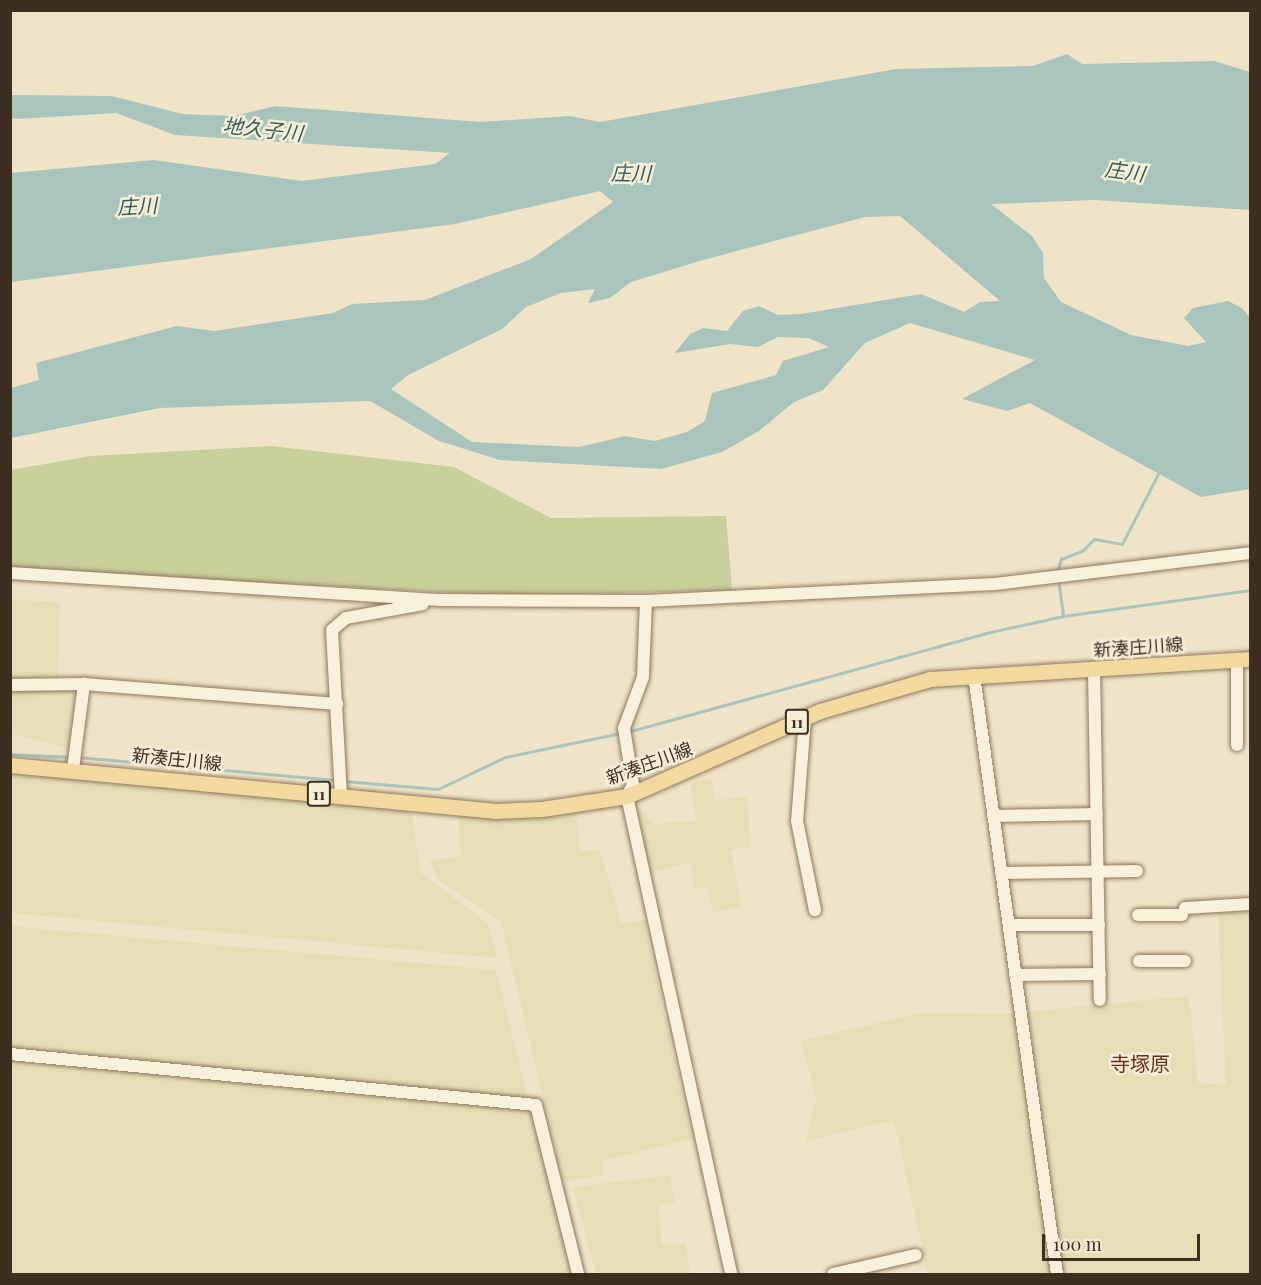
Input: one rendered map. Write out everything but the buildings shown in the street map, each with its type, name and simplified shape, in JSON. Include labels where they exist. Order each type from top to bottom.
[{"type":"main road","name":"新湊庄川線","points":[[10,765],[73,769],[494,811],[627,796],[805,718],[930,679],[1244,659]]},
{"type":"street","points":[[10,573],[441,600],[646,601],[995,584],[1251,553]]},
{"type":"street","points":[[341,796],[338,704],[332,630],[346,618],[441,600]]},
{"type":"street","points":[[646,601],[643,677],[625,732],[633,785],[627,796],[731,1275]]},
{"type":"street","points":[[1237,745],[1244,659]]},
{"type":"street","points":[[1094,670],[1100,1000]]},
{"type":"street","points":[[974,675],[1057,1275]]},
{"type":"street","points":[[10,685],[84,684],[338,704]]},
{"type":"street","points":[[73,769],[84,684]]},
{"type":"street","points":[[805,718],[797,821],[815,910]]},
{"type":"street","points":[[993,816],[1097,814]]},
{"type":"street","points":[[1000,873],[1137,871]]},
{"type":"street","points":[[1138,915],[1251,904]]},
{"type":"street","points":[[1009,925],[1099,924]]},
{"type":"street","points":[[1139,961],[1185,961]]},
{"type":"street","points":[[1015,975],[1100,974]]},
{"type":"street","points":[[10,1054],[536,1105],[578,1275]]},
{"type":"street","points":[[833,1275],[916,1255]]},
{"type":"shaded area","points":[[10,600],[60,602],[57,681],[10,679]]},
{"type":"shaded area","points":[[10,690],[79,691],[69,748],[11,734]]},
{"type":"shaded area","points":[[11,775],[126,780],[412,812],[420,872],[488,924],[497,958],[11,913]]},
{"type":"shaded area","points":[[711,779],[715,800],[747,797],[751,847],[731,850],[741,907],[713,913],[707,887],[694,889],[691,862],[650,873],[637,807],[655,824],[697,821],[690,783]]},
{"type":"shaded area","points":[[576,812],[580,851],[600,850],[621,923],[644,920],[692,1139],[602,1161],[603,1175],[563,1182],[501,921],[439,880],[429,861],[461,856],[458,815],[512,818]]},
{"type":"shaded area","points":[[1250,910],[1250,1274],[928,1274],[894,1120],[806,1141],[816,1098],[801,1041],[919,1013],[1005,1014],[1189,996],[1198,1083],[1226,1085],[1218,913]]},
{"type":"shaded area","points":[[10,926],[496,970],[572,1274],[11,1274]]},
{"type":"shaded area","points":[[670,1175],[675,1202],[658,1205],[662,1245],[686,1244],[690,1274],[596,1274],[573,1187]]},
{"type":"green space","points":[[271,446],[454,467],[551,518],[726,516],[732,590],[512,596],[11,569],[10,470],[91,456]]},
{"type":"water","points":[[1067,54],[1082,64],[1214,61],[1250,72],[1250,210],[1095,200],[991,204],[1032,236],[1043,253],[1044,278],[1061,302],[1131,335],[1188,346],[1206,342],[1184,318],[1193,308],[1228,301],[1242,308],[1250,318],[1250,489],[1201,497],[1030,403],[1007,411],[962,399],[1035,360],[910,323],[865,343],[823,390],[794,402],[759,431],[722,452],[661,469],[500,460],[439,441],[370,401],[160,408],[11,438],[11,388],[39,380],[36,363],[177,326],[214,331],[333,313],[352,304],[425,300],[531,259],[613,202],[600,191],[455,224],[11,282],[11,173],[154,160],[302,181],[435,164],[450,153],[175,135],[116,113],[16,119],[11,118],[11,95],[112,96],[182,114],[233,116],[276,106],[480,122],[570,116],[600,122],[896,69],[1033,66]],"holes":[[[900,216],[1000,301],[980,302],[964,312],[921,294],[801,314],[778,315],[759,306],[743,311],[727,331],[703,328],[690,334],[675,353],[730,344],[758,347],[778,337],[809,338],[829,347],[783,361],[776,375],[712,393],[705,421],[687,432],[655,441],[625,436],[579,447],[472,442],[391,389],[408,375],[502,329],[526,307],[561,293],[595,289],[588,303],[610,298],[631,282],[703,260],[865,217]]]},
{"type":"waterway","points":[[1057,572],[1061,559],[1082,551],[1094,539],[1122,544],[1159,472]]},
{"type":"waterway","points":[[1058,579],[1063,616]]},
{"type":"waterway","points":[[627,732],[986,633],[1063,616],[1250,590]]},
{"type":"waterway","points":[[344,781],[438,789],[505,757],[621,733]]},
{"type":"waterway","points":[[10,754],[72,757]]},
{"type":"waterway","points":[[78,757],[338,780]]},
{"type":"district","name":"寺塚原","points":[[1140,1062]]},
{"type":"water label","name":"地久子川","points":[[263,128]]},
{"type":"water label","name":"庄川","points":[[1125,170]]},
{"type":"water label","name":"庄川","points":[[631,172]]},
{"type":"water label","name":"庄川","points":[[137,205]]}]
